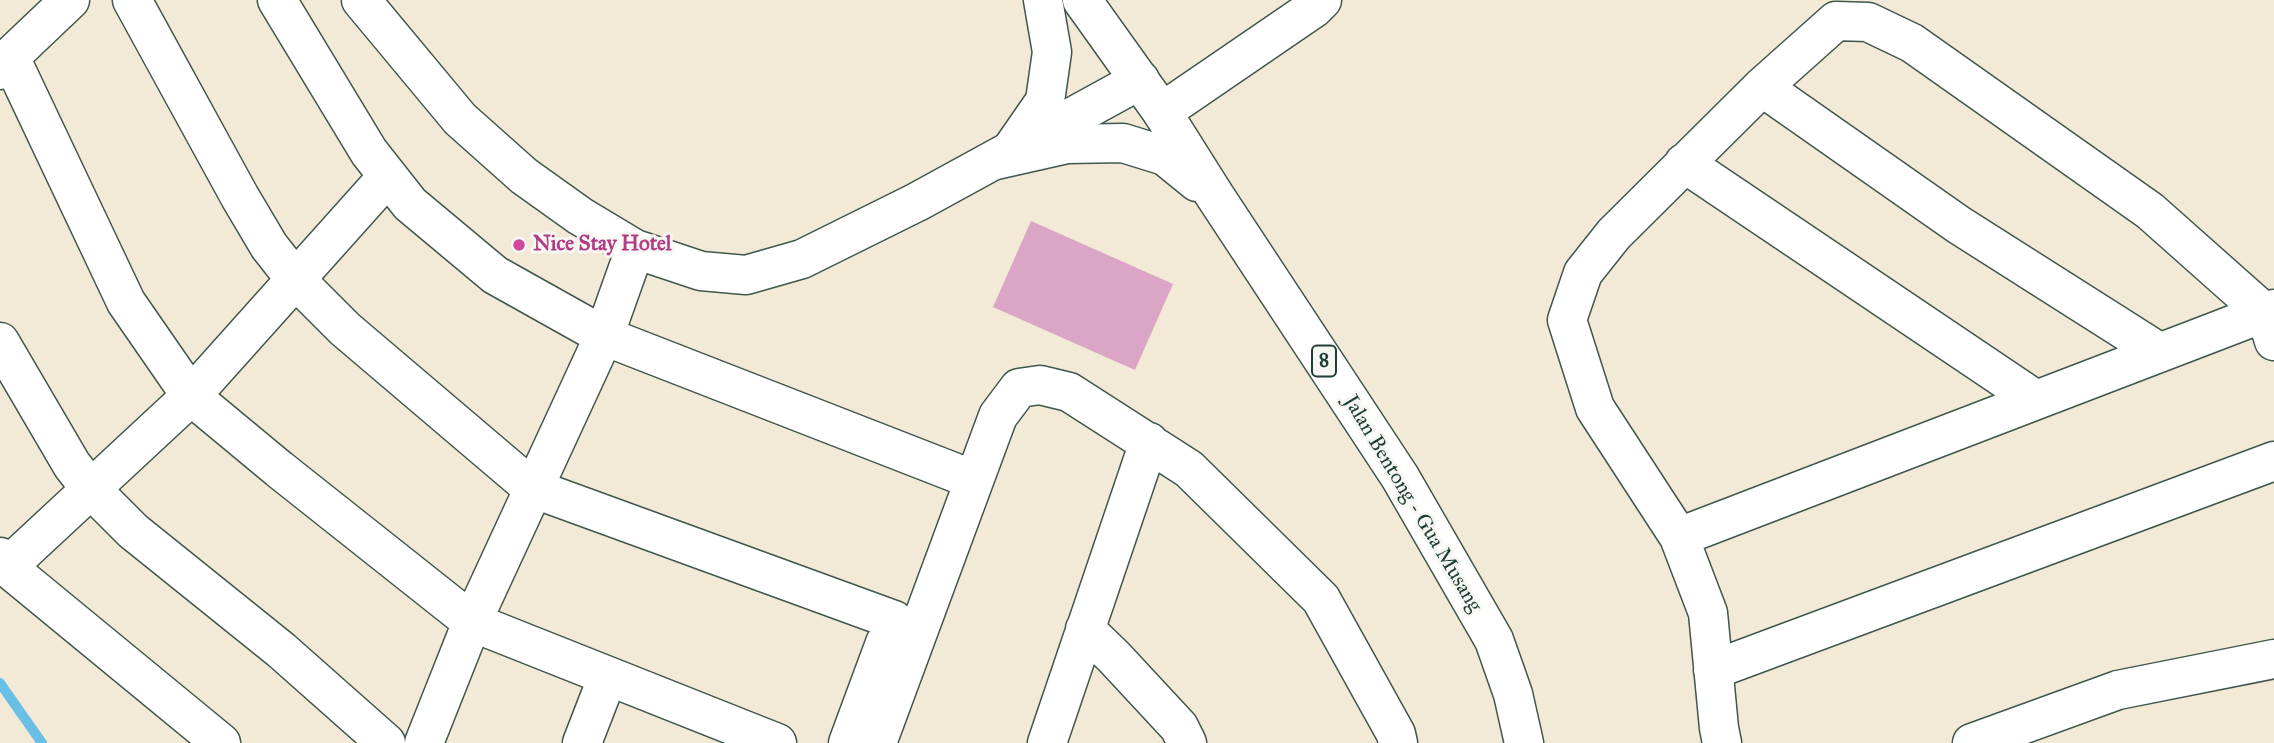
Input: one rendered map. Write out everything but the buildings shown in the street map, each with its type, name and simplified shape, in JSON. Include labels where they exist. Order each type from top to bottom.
[{"type":"street","points":[[70,0],[5,63],[126,302],[191,396],[472,622],[758,740]]},
{"type":"street","points":[[132,0],[240,197],[269,246],[295,279],[345,329],[532,488],[894,620]]},
{"type":"street","points":[[277,0],[369,152],[410,204],[495,275],[604,336],[962,475]]},
{"type":"street","points":[[361,0],[460,119],[524,176],[580,216],[635,249],[701,271],[746,275],[802,259],[1003,157],[1140,80]]},
{"type":"street","points":[[1003,157],[1045,101],[1052,52],[1043,0]]},
{"type":"street","name":"Jalan Bentong - Gua Musang","points":[[1082,0],[1162,112],[1215,197],[1401,477],[1494,640],[1513,695],[1524,743]]},
{"type":"street","points":[[1162,112],[1315,3]]},
{"type":"street","points":[[1722,743],[1708,613],[1679,537],[1595,408],[1567,320],[1583,273],[1614,234],[1762,87],[1836,21],[1868,22],[1912,43],[2150,211],[2271,321]]},
{"type":"street","points":[[1762,87],[1959,225],[2159,352]]},
{"type":"street","points":[[1003,157],[1067,144],[1122,143],[1166,156],[1215,197]]},
{"type":"street","points":[[1684,163],[2036,400]]},
{"type":"street","points":[[221,743],[3,562],[90,488],[191,396],[388,176]]},
{"type":"street","points":[[424,743],[472,622],[604,336],[635,249]]},
{"type":"street","points":[[1679,537],[2159,352],[2271,321]]},
{"type":"street","points":[[0,342],[72,465],[90,488],[132,531],[281,650],[387,743]]},
{"type":"street","points":[[848,743],[894,620],[962,475],[998,416],[1019,388],[1040,385],[1069,392],[1189,469],[1321,599],[1396,734],[1398,743]]},
{"type":"street","points":[[1047,743],[1149,442]]},
{"type":"street","points":[[1713,670],[2274,461]]},
{"type":"street","points":[[877,743],[962,475]]},
{"type":"street","points":[[1085,629],[1179,727],[1187,743]]},
{"type":"street","points":[[1972,743],[2118,690],[2274,659]]},
{"type":"street","points":[[582,743],[608,676]]},
{"type":"waterway","points":[[0,683],[42,743]]},
{"type":"place","name":"Nice Stay Hotel","points":[[519,245]]}]
